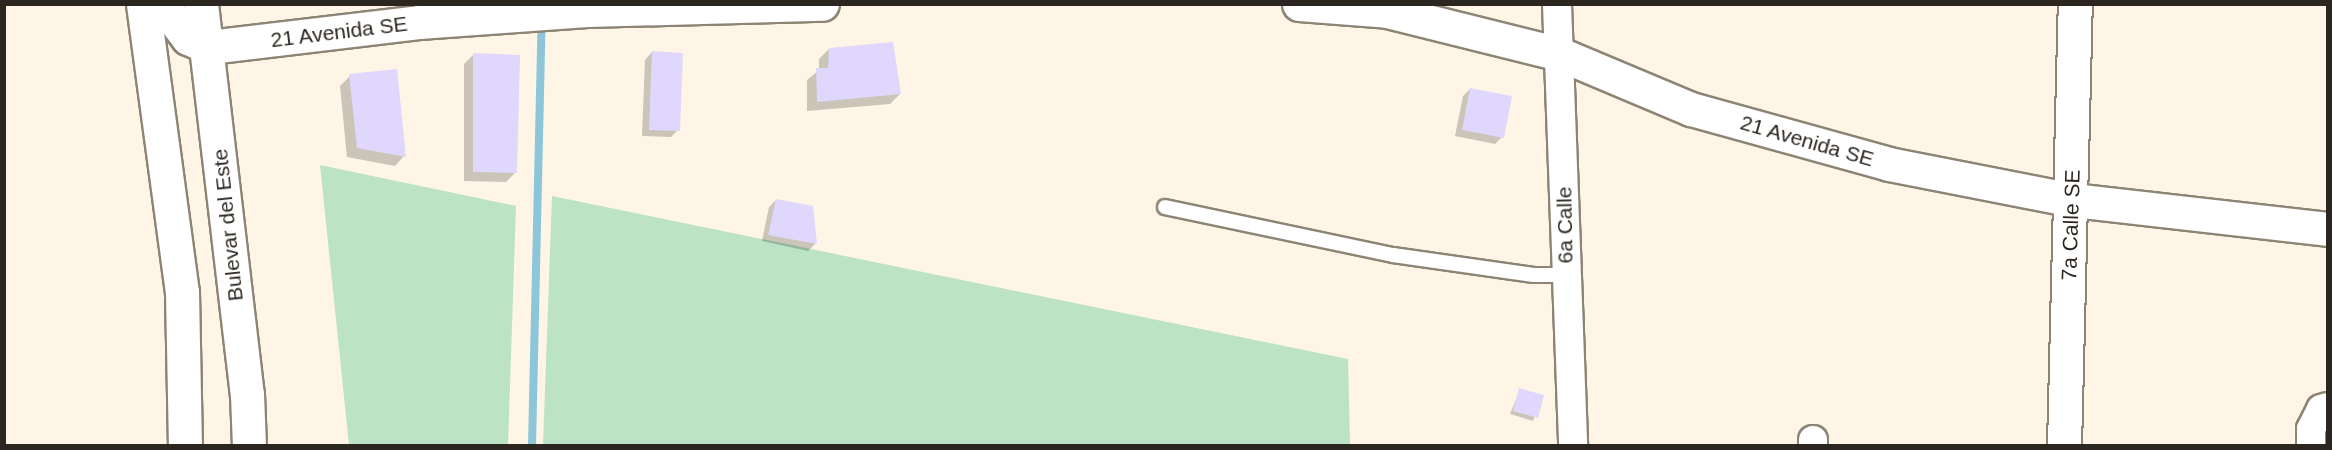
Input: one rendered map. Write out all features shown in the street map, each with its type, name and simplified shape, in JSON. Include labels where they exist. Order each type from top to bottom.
[{"type":"main road","name":"Bulevar del Este","points":[[201,4],[209,47],[249,446]]},
{"type":"main road","name":"21 Avenida SE","points":[[209,47],[419,13],[521,15],[587,10],[822,4]]},
{"type":"main road","name":"21 Avenida SE","points":[[1299,4],[1387,11],[1560,54],[1713,115],[1889,164],[2073,200],[2328,229]]},
{"type":"main road","name":"7a Calle SE","points":[[2064,446],[2073,200],[2075,4]]},
{"type":"main road","points":[[145,5],[188,38],[209,47]]},
{"type":"main road","points":[[145,5],[182,292],[184,446]]},
{"type":"street","name":"6a Calle","points":[[1557,4],[1573,446]]},
{"type":"street","points":[[2311,446],[2311,429],[2320,409],[2328,407]]},
{"type":"lane","points":[[1165,207],[1393,255],[1534,274],[1566,275]]},
{"type":"green space","points":[[320,165],[516,206],[508,445],[349,445]]},
{"type":"green space","points":[[552,196],[1348,359],[1350,445],[543,445]]},
{"type":"building","points":[[893,42],[901,94],[817,102],[816,68],[828,68],[829,48]]},
{"type":"building","points":[[652,51],[683,53],[680,131],[649,130]]},
{"type":"building","points":[[473,53],[520,55],[517,173],[473,172]]},
{"type":"building","points":[[397,69],[406,157],[357,148],[349,74]]},
{"type":"building","points":[[1470,88],[1512,96],[1504,138],[1462,130]]},
{"type":"building","points":[[776,199],[813,206],[817,244],[768,235]]},
{"type":"building","points":[[1519,388],[1544,395],[1538,418],[1513,411]]},
{"type":"waterway","points":[[532,446],[542,20]]}]
